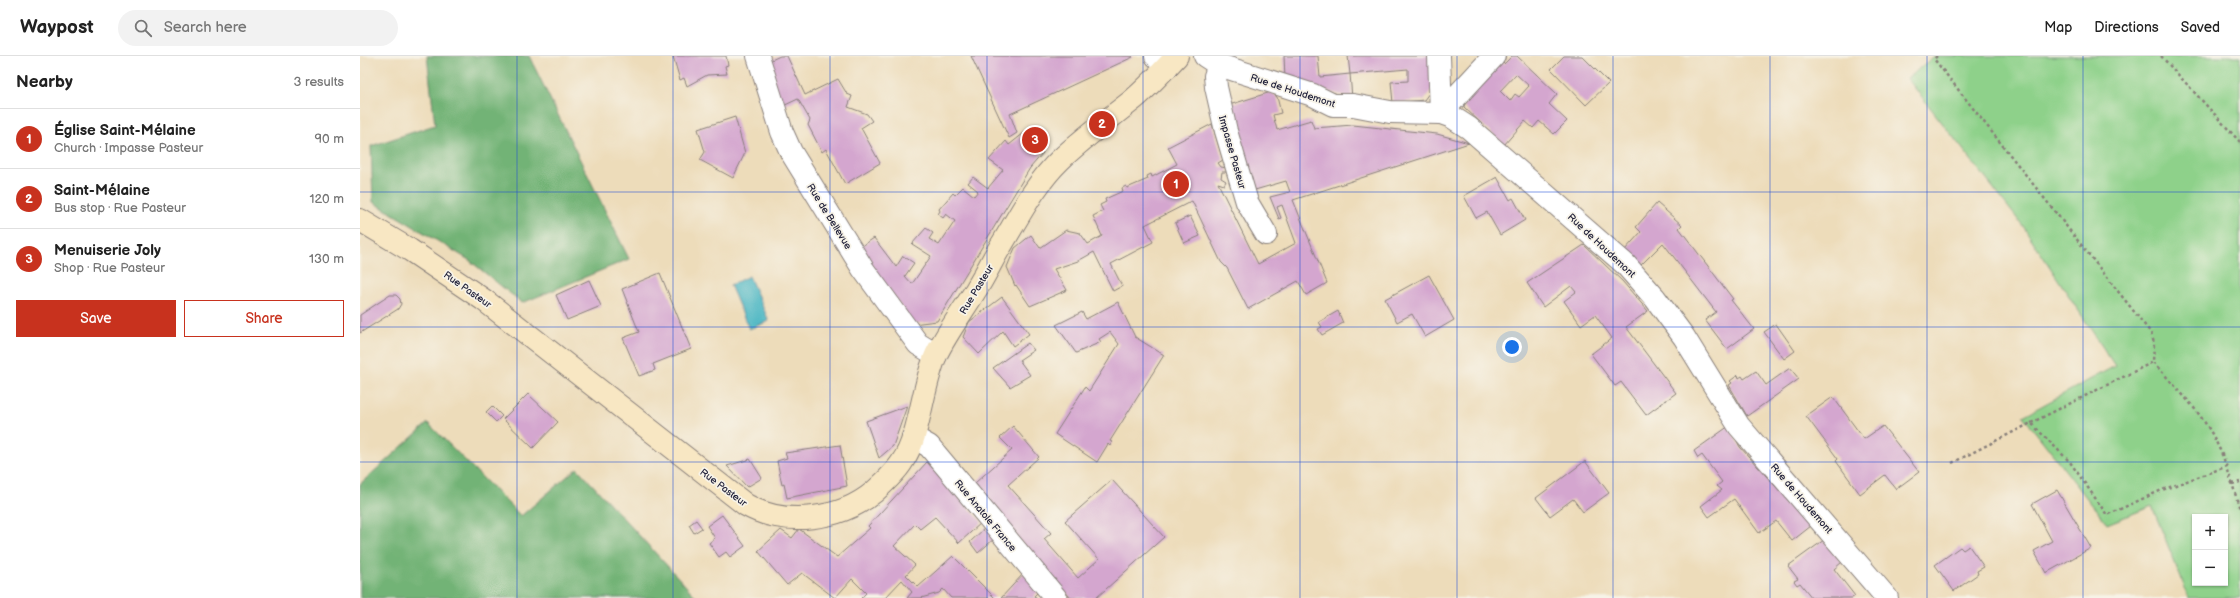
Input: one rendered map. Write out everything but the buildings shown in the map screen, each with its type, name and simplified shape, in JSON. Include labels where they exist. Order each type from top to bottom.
[{"type":"street","name":"Rue de Bellevue","points":[[758,56],[779,125],[791,152],[863,269],[918,344],[936,354]]},
{"type":"street","points":[[1439,56],[1441,112]]},
{"type":"street","points":[[1441,112],[1494,56]]},
{"type":"street","name":"Rue Pasteur","points":[[360,220],[410,250],[484,300],[746,505],[755,510],[781,517],[807,518],[835,512],[851,506],[873,493],[903,462],[912,437],[936,354],[982,281],[1001,246],[1045,178],[1059,160],[1135,98],[1167,60]]},
{"type":"street","name":"Rue de Houdemont","points":[[1212,60],[1313,95],[1333,105],[1353,105],[1390,112],[1441,112],[1452,116],[1468,128],[1625,264],[1655,298],[1684,337],[1739,426],[1887,598]]},
{"type":"street","name":"Impasse Pasteur","points":[[1212,60],[1216,87],[1226,131],[1247,202],[1266,234]]},
{"type":"street","name":"Rue Anatole France","points":[[912,437],[929,446],[1056,598]]},
{"type":"path","points":[[1938,56],[1934,59],[2151,333],[2154,342],[2153,362],[2189,402],[2204,422],[2218,446],[2240,509]]},
{"type":"path","points":[[2161,56],[2240,142]]},
{"type":"path","points":[[1952,463],[2153,362]]},
{"type":"path","points":[[2031,423],[2070,462],[2108,515],[2162,490],[2225,467]]},
{"type":"path","points":[[2232,484],[2240,482]]},
{"type":"green space","points":[[427,56],[529,56],[629,259],[522,303],[469,260],[373,202],[371,146],[435,125]]},
{"type":"green space","points":[[1936,56],[2240,56],[2240,598],[2189,598],[2152,506],[2107,524],[2023,416],[2115,366],[2023,226],[1907,78]]},
{"type":"green space","points":[[428,423],[521,516],[577,468],[697,598],[360,598],[360,484]]},
{"type":"water","points":[[749,276],[769,321],[749,329],[730,285]]},
{"type":"place","name":"Saint-Mélaine","points":[[1102,124]]},
{"type":"place","name":"Menuiserie Joly","points":[[1035,140]]},
{"type":"place","name":"Église Saint-Mélaine","points":[[1176,184]]}]
